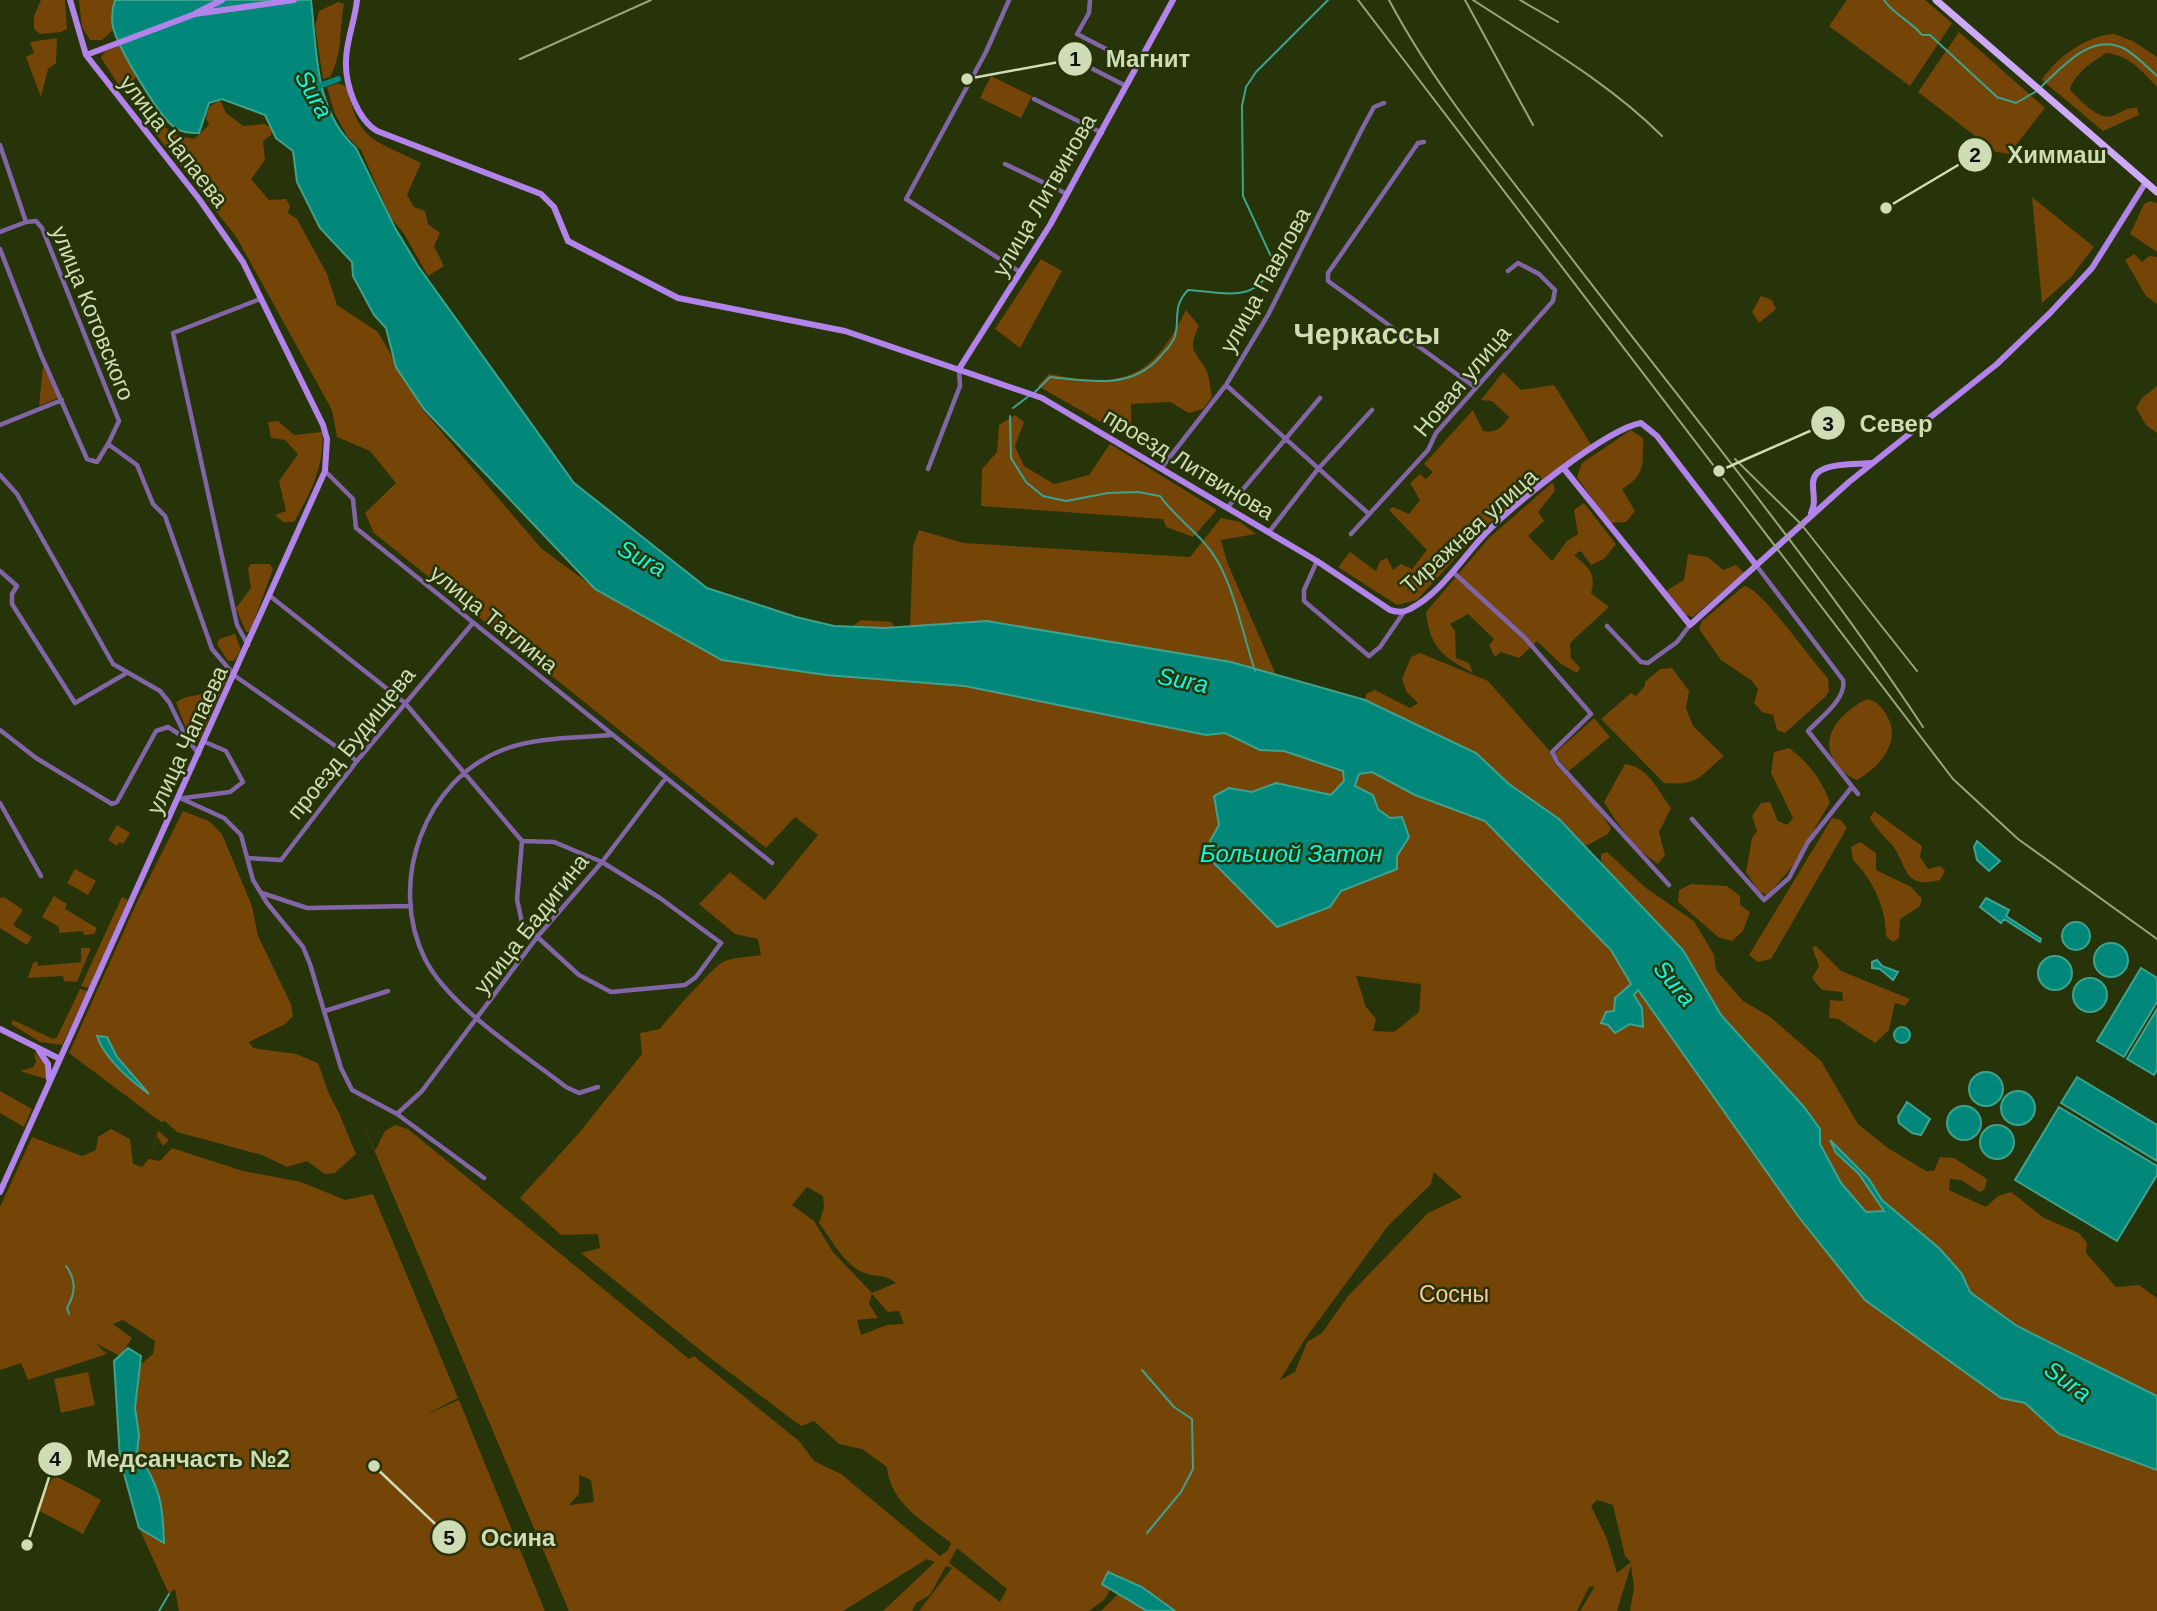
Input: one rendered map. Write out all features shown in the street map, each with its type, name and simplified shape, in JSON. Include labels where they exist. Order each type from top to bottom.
[{"type":"main road","name":"улица Чапаева","points":[[0,1192],[249,646],[325,471],[327,439],[323,425],[243,262],[200,199],[86,55],[70,0]]},
{"type":"main road","points":[[86,55],[195,15],[222,0]]},
{"type":"main road","points":[[195,15],[294,0]]},
{"type":"main road","name":"улица Литвинова","points":[[959,369],[1068,194],[1173,0]]},
{"type":"main road","points":[[1936,0],[2157,192]]},
{"type":"main road","name":"проезд Литвинова","points":[[356,2],[346,68],[359,112],[368,126],[541,194],[554,207],[568,242],[678,298],[845,331],[1042,398],[1163,467],[1317,561],[1390,610]]},
{"type":"main road","points":[[1564,470],[1690,625],[1832,497],[1997,364],[2050,313],[2092,268],[2146,182]]},
{"type":"main road","name":"Тиражная улица","points":[[1390,610],[1404,612],[1427,596],[1487,532],[1618,431],[1641,423],[1657,436],[1756,565]]},
{"type":"main road","points":[[1809,517],[1815,505],[1813,480],[1820,470],[1873,463]]},
{"type":"main road","points":[[1814,489],[1822,497],[1832,497]]},
{"type":"main road","points":[[0,1029],[60,1059]]},
{"type":"main road","points":[[38,1049],[48,1064],[49,1084]]},
{"type":"street","points":[[1009,0],[986,52],[906,199],[1020,272]]},
{"type":"street","points":[[1090,0],[1089,13],[1077,34],[1137,65]]},
{"type":"street","points":[[1089,67],[1126,86]]},
{"type":"street","points":[[1034,99],[1102,133]]},
{"type":"street","name":"улица Павлова","points":[[1163,467],[1226,385],[1273,305],[1374,107],[1384,103]]},
{"type":"street","points":[[1423,142],[1419,143],[1335,262],[1328,273],[1328,281],[1476,388]]},
{"type":"street","name":"улица Котовского","points":[[0,145],[26,222],[36,220],[42,228],[119,421],[108,444]]},
{"type":"street","points":[[1005,164],[1068,194]]},
{"type":"street","points":[[0,232],[26,222]]},
{"type":"street","points":[[0,249],[41,355],[87,459],[97,461],[108,444],[137,465],[153,504],[165,516],[212,649],[235,676],[357,761]]},
{"type":"street","name":"Новая улица","points":[[1351,534],[1428,450],[1436,433],[1553,301],[1555,290],[1539,274],[1518,263],[1508,271]]},
{"type":"street","points":[[249,646],[237,625],[173,333],[260,299]]},
{"type":"street","points":[[928,469],[960,386],[959,369]]},
{"type":"street","points":[[1226,385],[1368,514]]},
{"type":"street","points":[[1228,507],[1320,398]]},
{"type":"street","points":[[0,425],[62,400]]},
{"type":"street","points":[[1269,532],[1318,469],[1372,410]]},
{"type":"street","name":"улица Татлина","points":[[325,471],[353,499],[356,528],[772,863]]},
{"type":"street","points":[[0,475],[18,494],[113,664],[125,674],[160,691],[169,702],[187,739],[199,754]]},
{"type":"street","points":[[1317,561],[1304,590],[1304,600],[1369,656],[1380,647],[1404,612]]},
{"type":"street","points":[[1756,565],[1843,680],[1844,686],[1839,698],[1808,731],[1851,789],[1858,794]]},
{"type":"street","points":[[0,571],[17,586],[12,594],[12,604],[75,703],[125,674]]},
{"type":"street","points":[[1452,572],[1525,638],[1591,714],[1552,752],[1557,762],[1669,885]]},
{"type":"street","points":[[270,596],[405,703],[522,841],[517,899],[522,923],[579,975],[611,992],[677,986],[696,976],[721,943],[660,898],[602,863],[554,842],[522,841]]},
{"type":"street","name":"проезд Будищева","points":[[247,858],[281,860],[357,761],[472,624]]},
{"type":"street","points":[[1607,626],[1641,662],[1654,661],[1677,642],[1690,625]]},
{"type":"street","points":[[0,730],[36,758],[112,804],[117,802],[156,731],[167,727],[187,739]]},
{"type":"street","points":[[598,1087],[579,1093],[566,1087],[478,1020],[425,959],[409,906],[413,855],[434,807],[464,773],[504,750],[547,740],[611,735]]},
{"type":"street","points":[[180,798],[230,792],[243,782],[226,751],[205,741]]},
{"type":"street","name":"улица Бадигина","points":[[397,1114],[422,1091],[478,1020],[538,936],[602,863],[665,779]]},
{"type":"street","points":[[1692,819],[1764,900],[1771,897],[1788,878],[1808,842],[1851,789]]},
{"type":"street","points":[[180,798],[224,818],[241,835],[253,880],[303,947],[341,1068],[352,1090],[397,1114],[484,1178]]},
{"type":"street","points":[[0,803],[41,876]]},
{"type":"street","points":[[261,893],[307,908],[409,906]]},
{"type":"street","points":[[325,1012],[388,991]]},
{"type":"green space","points":[[41,0],[65,0],[67,29],[40,34],[34,29],[34,16]]},
{"type":"green space","points":[[79,0],[115,0],[111,13],[113,30],[102,40],[90,40],[82,27]]},
{"type":"green space","points":[[1847,0],[1925,0],[1952,23],[1910,86],[1829,26]]},
{"type":"green space","points":[[338,2],[344,4],[339,50],[330,77],[323,79],[315,27],[319,11]]},
{"type":"green space","points":[[1959,32],[2045,108],[2009,154],[1996,152],[1918,92]]},
{"type":"green space","points":[[2114,34],[2133,41],[2157,57],[2157,87],[2134,65],[2114,54],[2106,53],[2090,64],[2075,79],[2070,90],[2100,115],[2111,116],[2126,109],[2137,108],[2139,115],[2103,131],[2042,80],[2055,64],[2073,49],[2104,35]]},
{"type":"green space","points":[[57,38],[56,63],[48,69],[41,97],[26,57],[34,53],[30,42]]},
{"type":"green space","points":[[122,44],[137,76],[124,93],[101,58],[104,52]]},
{"type":"green space","points":[[991,76],[1032,96],[1021,118],[980,98]]},
{"type":"green space","points":[[338,83],[347,87],[357,119],[371,137],[421,163],[407,195],[414,207],[425,211],[428,224],[440,233],[434,246],[444,266],[428,276],[404,234],[391,218],[361,150],[347,136],[334,112],[327,87]]},
{"type":"green space","name":"Сосны","points":[[220,100],[226,113],[243,126],[265,124],[272,129],[271,135],[263,141],[265,160],[251,179],[269,200],[286,199],[290,206],[288,213],[297,219],[327,274],[337,305],[378,332],[422,409],[541,548],[596,589],[722,660],[826,675],[965,686],[1206,735],[1225,733],[1260,750],[1284,751],[1343,771],[1344,781],[1331,795],[1276,783],[1252,793],[1229,788],[1214,796],[1219,826],[1210,841],[1330,907],[1341,891],[1397,869],[1397,856],[1409,837],[1401,817],[1390,818],[1355,786],[1359,774],[1372,772],[1415,795],[1485,821],[1611,950],[1632,985],[1615,998],[1642,1008],[1634,995],[1638,990],[1798,1216],[1865,1300],[2001,1398],[2025,1403],[2059,1434],[2157,1470],[2157,1611],[1630,1611],[1634,1588],[1631,1565],[1617,1611],[1580,1611],[1595,1586],[1589,1587],[1577,1611],[1175,1611],[1142,1587],[1108,1572],[1102,1584],[1110,1590],[1104,1600],[1089,1611],[919,1611],[952,1568],[946,1566],[930,1595],[916,1603],[912,1611],[883,1611],[935,1562],[927,1559],[843,1611],[569,1611],[358,1112],[375,1151],[385,1131],[395,1125],[408,1129],[689,1359],[694,1356],[799,1441],[814,1461],[841,1474],[940,1556],[948,1550],[951,1543],[901,1501],[894,1491],[887,1467],[862,1449],[839,1444],[814,1421],[801,1426],[705,1354],[581,1253],[600,1248],[598,1234],[561,1235],[520,1198],[579,1133],[642,1054],[640,1033],[660,1029],[723,962],[761,955],[758,939],[735,934],[699,904],[730,872],[765,900],[818,835],[795,817],[766,848],[374,533],[365,513],[396,483],[370,451],[337,437],[332,410],[237,238],[155,133],[155,127],[160,121],[171,134],[194,139],[209,125],[206,118],[209,107]],"holes":[[[1356,976],[1421,984],[1419,1012],[1394,1032],[1373,1031],[1376,1019],[1366,1007]],[[1434,1172],[1462,1197],[1428,1213],[1348,1296],[1322,1333],[1307,1342],[1295,1372],[1280,1380],[1305,1339],[1388,1226],[1431,1184]],[[807,1187],[823,1196],[824,1208],[819,1223],[848,1262],[865,1273],[896,1283],[872,1293],[833,1252],[814,1221],[792,1205]],[[872,1294],[888,1312],[899,1311],[904,1324],[887,1325],[861,1335],[857,1320],[878,1318],[869,1304]],[[579,1475],[591,1480],[594,1502],[569,1505],[579,1494]],[[1597,1500],[1613,1505],[1625,1556],[1631,1562],[1617,1573],[1607,1539],[1591,1506]],[[957,1548],[1007,1589],[1000,1602],[949,1563]]]},
{"type":"green space","points":[[2032,197],[2094,247],[2071,277],[2042,303]]},
{"type":"green space","points":[[2150,201],[2157,203],[2157,252],[2130,234],[2144,204]]},
{"type":"green space","points":[[2134,254],[2142,262],[2149,256],[2157,257],[2157,304],[2146,296],[2125,260]]},
{"type":"green space","points":[[1041,259],[1062,271],[1020,348],[995,329]]},
{"type":"green space","points":[[1761,296],[1772,300],[1776,309],[1759,323],[1752,312]]},
{"type":"green space","points":[[1186,310],[1199,326],[1193,348],[1207,371],[1210,382],[1212,397],[1203,409],[1189,413],[1170,402],[1131,404],[1131,424],[1113,429],[1038,386],[1049,374],[1097,380],[1116,379],[1133,374],[1161,351]]},
{"type":"green space","points":[[43,366],[58,398],[39,406]]},
{"type":"green space","points":[[1503,372],[1521,390],[1554,385],[1592,446],[1484,527],[1417,600],[1397,605],[1338,567],[1350,552],[1376,571],[1380,561],[1387,558],[1393,570],[1401,564],[1412,569],[1427,550],[1389,510],[1393,507],[1409,514],[1420,500],[1410,483],[1420,474],[1426,479],[1433,472],[1424,464],[1473,410],[1483,431],[1495,431],[1504,424],[1509,417],[1492,401],[1481,400]]},
{"type":"green space","points":[[2157,386],[2157,433],[2146,425],[2136,408],[2142,398]]},
{"type":"green space","points":[[1015,415],[1024,422],[1015,446],[1024,466],[1054,484],[1089,475],[1110,444],[1217,510],[1193,537],[1166,527],[1163,519],[981,506],[982,469],[997,452],[999,425]]},
{"type":"green space","points":[[278,421],[294,435],[322,432],[319,467],[311,490],[294,522],[283,522],[275,515],[286,511],[279,481],[298,454],[285,440],[271,438],[268,422]]},
{"type":"green space","points":[[1631,430],[1643,438],[1643,462],[1636,478],[1622,489],[1635,511],[1626,522],[1609,523],[1577,477],[1582,463]]},
{"type":"green space","points":[[1553,482],[1555,491],[1538,512],[1544,521],[1528,536],[1552,561],[1567,541],[1578,534],[1574,510],[1584,503],[1616,544],[1604,559],[1591,565],[1581,551],[1574,555],[1592,575],[1591,593],[1609,607],[1570,643],[1571,658],[1580,668],[1577,673],[1561,664],[1537,641],[1519,658],[1501,652],[1495,657],[1489,645],[1494,639],[1468,614],[1450,624],[1455,631],[1456,658],[1469,663],[1473,673],[1440,650],[1431,634],[1426,612],[1489,538]]},
{"type":"green space","points":[[1221,518],[1240,522],[1256,534],[1221,540],[1227,562],[1276,675],[1230,662],[987,621],[910,627],[913,546],[919,530],[964,543],[1190,557]]},
{"type":"green space","points":[[1688,554],[1708,557],[1723,570],[1736,565],[1744,573],[1693,617],[1683,614],[1666,591],[1684,580]]},
{"type":"green space","points":[[251,564],[270,564],[273,569],[250,632],[246,632],[236,608],[251,588],[248,568]]},
{"type":"green space","points":[[1744,586],[1762,598],[1774,611],[1828,678],[1829,691],[1825,697],[1785,733],[1777,730],[1773,715],[1762,712],[1754,703],[1758,689],[1752,681],[1721,660],[1699,629],[1702,621]]},
{"type":"green space","points":[[861,620],[892,622],[894,628],[852,627]]},
{"type":"green space","points":[[235,634],[241,650],[234,661],[228,661],[217,644],[219,639]]},
{"type":"green space","points":[[1420,653],[1488,681],[1548,749],[1555,764],[1592,801],[1611,828],[1608,834],[1586,846],[1559,819],[1509,784],[1476,753],[1365,700],[1366,694],[1375,690],[1410,708],[1418,703],[1406,691],[1402,679],[1411,657]]},
{"type":"green space","points":[[1672,668],[1689,691],[1686,708],[1693,726],[1724,756],[1698,778],[1676,784],[1664,783],[1601,719],[1631,693],[1636,696],[1645,686],[1645,682],[1660,669]]},
{"type":"green space","points":[[225,669],[228,676],[200,739],[195,739],[188,734],[176,702],[216,691],[219,670]]},
{"type":"green space","points":[[1867,699],[1883,710],[1891,725],[1892,735],[1881,761],[1857,780],[1845,773],[1836,763],[1829,744],[1835,725],[1850,710]]},
{"type":"green space","points":[[1594,718],[1610,737],[1569,771],[1554,754]]},
{"type":"green space","points":[[1789,748],[1814,772],[1830,802],[1795,863],[1768,895],[1759,892],[1746,872],[1752,838],[1757,831],[1752,816],[1761,803],[1770,802],[1778,821],[1787,825],[1793,818],[1771,773],[1774,752]]},
{"type":"green space","points":[[1625,764],[1634,766],[1647,775],[1671,808],[1659,832],[1665,855],[1658,864],[1628,836],[1604,802]]},
{"type":"green space","points":[[183,811],[209,821],[222,834],[252,906],[258,936],[291,1004],[293,1016],[285,1024],[249,1042],[253,1048],[296,1054],[318,1063],[356,1154],[335,1173],[325,1174],[307,1161],[287,1167],[262,1155],[177,1132],[165,1121],[161,1122],[69,1053],[137,902]]},
{"type":"green space","points":[[1874,811],[1922,846],[1920,857],[1928,869],[1940,866],[1945,871],[1940,880],[1919,882],[1912,879],[1892,845],[1870,818]]},
{"type":"green space","points":[[1832,818],[1841,820],[1847,828],[1771,959],[1758,962],[1749,955]]},
{"type":"green space","points":[[117,825],[130,833],[123,844],[119,842],[117,846],[108,840]]},
{"type":"green space","points":[[1860,842],[1876,853],[1876,870],[1911,887],[1922,899],[1920,906],[1900,919],[1899,938],[1893,942],[1886,936],[1884,915],[1877,895],[1867,876],[1853,860],[1851,847]]},
{"type":"green space","points":[[1607,852],[1646,888],[1694,921],[1714,955],[1716,970],[1743,1001],[1769,1016],[1821,1061],[1858,1124],[1888,1148],[1926,1171],[1934,1171],[1940,1157],[1954,1158],[1987,1179],[1985,1189],[1980,1192],[1961,1180],[1950,1179],[1949,1190],[1986,1207],[1998,1196],[2011,1192],[2044,1218],[2079,1233],[2087,1243],[2086,1253],[2116,1287],[2139,1285],[2157,1298],[2157,1396],[2017,1326],[1970,1292],[1962,1274],[1882,1200],[1869,1179],[1831,1141],[1836,1153],[1859,1174],[1884,1212],[1866,1212],[1841,1183],[1820,1143],[1820,1129],[1804,1107],[1721,1015],[1683,950],[1601,862],[1601,854]]},
{"type":"green space","points":[[75,869],[96,881],[88,895],[67,883]]},
{"type":"green space","points":[[1691,884],[1727,886],[1740,896],[1740,905],[1750,912],[1743,931],[1732,941],[1718,937],[1678,902],[1679,890]]},
{"type":"green space","points":[[54,896],[67,904],[65,909],[97,928],[94,934],[84,935],[83,931],[59,933],[59,927],[42,917]]},
{"type":"green space","points":[[4,897],[23,910],[13,925],[32,937],[27,945],[0,928],[0,898]]},
{"type":"green space","points":[[122,897],[128,900],[89,988],[81,986]]},
{"type":"green space","points":[[1816,946],[1841,971],[1910,999],[1905,1006],[1895,1003],[1889,1030],[1875,1043],[1838,1019],[1829,1018],[1830,1000],[1843,1001],[1842,992],[1822,990],[1812,978],[1819,966],[1812,947]]},
{"type":"green space","points":[[81,948],[91,948],[77,982],[64,981],[63,976],[28,978],[33,963],[37,961],[38,966],[81,962]]},
{"type":"green space","points":[[80,989],[88,991],[62,1045],[40,1042],[11,1024],[13,1020],[53,1039],[57,1037]]},
{"type":"green space","points":[[34,1052],[46,1065],[46,1079],[20,1071],[33,1067],[36,1062]]},
{"type":"green space","points":[[0,1091],[32,1109],[24,1127],[0,1113]]},
{"type":"green space","points":[[111,1129],[130,1139],[133,1164],[142,1167],[149,1159],[160,1161],[172,1148],[243,1171],[301,1182],[345,1200],[373,1194],[458,1398],[425,1415],[459,1400],[545,1611],[179,1611],[175,1589],[169,1594],[139,1528],[163,1543],[159,1496],[151,1475],[137,1454],[139,1435],[135,1408],[140,1365],[153,1354],[155,1341],[123,1320],[113,1324],[132,1338],[120,1356],[95,1343],[107,1354],[28,1380],[21,1363],[0,1370],[0,1207],[32,1137],[82,1156],[96,1150],[98,1137]]},
{"type":"green space","points":[[158,1131],[169,1140],[163,1146],[157,1136],[149,1159]]},
{"type":"green space","points":[[88,1372],[95,1405],[61,1413],[54,1379]]},
{"type":"green space","points":[[54,1475],[101,1500],[83,1534],[36,1509]]},
{"type":"green space","points":[[1118,1594],[1147,1611],[1101,1611]]},
{"type":"water","points":[[115,0],[311,0],[320,79],[332,116],[342,133],[356,148],[395,228],[418,266],[574,483],[707,588],[796,617],[834,626],[885,628],[987,621],[1231,662],[1365,700],[1476,753],[1509,784],[1559,819],[1683,950],[1721,1015],[1804,1107],[1820,1129],[1820,1144],[1841,1183],[1866,1212],[1884,1211],[1859,1174],[1836,1153],[1830,1140],[1869,1179],[1882,1200],[1940,1249],[1962,1274],[1970,1292],[2017,1326],[2157,1396],[2157,1470],[2059,1434],[2025,1403],[2001,1398],[1865,1300],[1798,1216],[1638,990],[1634,995],[1642,1008],[1643,1027],[1630,1024],[1615,1033],[1608,1025],[1601,1023],[1606,1012],[1614,1011],[1615,998],[1631,984],[1611,950],[1485,821],[1415,795],[1372,772],[1359,774],[1355,786],[1373,795],[1378,809],[1390,818],[1402,817],[1409,837],[1397,856],[1397,869],[1341,891],[1330,907],[1277,927],[1211,860],[1210,841],[1219,825],[1214,796],[1229,788],[1252,792],[1276,783],[1331,795],[1344,781],[1343,771],[1284,751],[1260,750],[1225,733],[1206,735],[965,686],[826,675],[722,660],[595,589],[424,409],[396,367],[386,328],[374,315],[353,276],[352,262],[320,228],[297,182],[293,151],[276,138],[265,115],[222,99],[209,103],[199,133],[183,132],[174,127],[139,80],[122,49],[112,23]]},
{"type":"water","points":[[1977,841],[2000,861],[1989,871],[1977,860],[1974,847]]},
{"type":"water","points":[[1986,898],[2009,910],[2006,916],[2041,939],[2040,942],[2004,919],[2001,923],[1980,907]]},
{"type":"water","points":[[2076,922],[2086,926],[2090,936],[2086,946],[2076,950],[2066,946],[2062,936],[2066,926]]},
{"type":"water","points":[[2111,943],[2123,948],[2128,960],[2123,972],[2111,977],[2099,972],[2094,960],[2099,948]]},
{"type":"water","points":[[2055,956],[2067,961],[2072,973],[2067,985],[2055,990],[2043,985],[2038,973],[2043,961]]},
{"type":"water","points":[[1877,960],[1882,966],[1898,972],[1893,980],[1880,969],[1872,968],[1872,962]]},
{"type":"water","points":[[2141,968],[2157,978],[2157,1002],[2124,1057],[2097,1041]]},
{"type":"water","points":[[2090,978],[2102,983],[2107,995],[2102,1007],[2090,1012],[2078,1007],[2073,995],[2078,983]]},
{"type":"water","points":[[2157,1009],[2157,1070],[2154,1075],[2127,1059]]},
{"type":"water","points":[[1899,1027],[1905,1027],[1910,1035],[1908,1041],[1899,1043],[1894,1038],[1894,1032]]},
{"type":"water","points":[[97,1036],[107,1037],[117,1057],[149,1094],[112,1061]]},
{"type":"water","points":[[1986,1072],[1998,1077],[2003,1089],[1998,1101],[1986,1106],[1974,1101],[1969,1089],[1974,1077]]},
{"type":"water","points":[[2077,1077],[2157,1125],[2157,1161],[2061,1103]]},
{"type":"water","points":[[2018,1091],[2030,1096],[2035,1108],[2030,1120],[2018,1125],[2006,1120],[2001,1108],[2006,1096]]},
{"type":"water","points":[[1907,1102],[1930,1119],[1921,1135],[1912,1133],[1899,1123],[1898,1117]]},
{"type":"water","points":[[1964,1106],[1976,1111],[1981,1123],[1976,1135],[1964,1140],[1952,1135],[1947,1123],[1952,1111]]},
{"type":"water","points":[[2059,1107],[2157,1166],[2157,1175],[2117,1241],[2015,1180]]},
{"type":"water","points":[[1997,1125],[2009,1130],[2014,1142],[2009,1154],[1997,1159],[1985,1154],[1980,1142],[1985,1130]]},
{"type":"water","points":[[128,1348],[141,1356],[135,1408],[139,1435],[137,1454],[151,1475],[159,1496],[164,1543],[139,1528],[120,1459],[114,1361]]},
{"type":"water","points":[[1108,1572],[1142,1587],[1175,1611],[1147,1611],[1102,1584]]},
{"type":"waterway","points":[[1035,392],[1050,377],[1108,381],[1135,375],[1148,368],[1172,342],[1178,307],[1188,290],[1238,293],[1249,291],[1267,276],[1274,263],[1243,196],[1242,106],[1246,87],[1256,72],[1328,0]]},
{"type":"waterway","points":[[1884,0],[1922,35],[1930,35],[1997,97],[2016,103],[2037,91]]},
{"type":"waterway","points":[[2041,87],[2068,61],[2089,48],[2100,45],[2123,48],[2157,76]]},
{"type":"waterway","name":"Sura","points":[[322,85],[338,79]]},
{"type":"waterway","points":[[1013,408],[1030,395]]},
{"type":"waterway","points":[[1010,416],[1011,458],[1026,482],[1043,496],[1066,501],[1108,493],[1138,492],[1160,496],[1205,544],[1218,562],[1234,601],[1255,671]]},
{"type":"waterway","points":[[66,1266],[74,1287],[67,1308],[69,1314]]},
{"type":"waterway","points":[[1142,1370],[1174,1407],[1192,1419],[1193,1469],[1181,1492],[1147,1533]]},
{"type":"waterway","points":[[159,1611],[169,1594]]},
{"type":"railway","points":[[520,59],[651,0]]},
{"type":"railway","points":[[1358,0],[1953,779],[2018,839],[2157,939]]},
{"type":"railway","points":[[1389,0],[1427,64],[1469,124],[1791,542],[1923,727]]},
{"type":"railway","points":[[1465,0],[1533,125]]},
{"type":"railway","points":[[1473,0],[1595,80],[1662,136]]},
{"type":"railway","points":[[1520,0],[1558,22]]},
{"type":"railway","points":[[1735,459],[1801,524],[1917,671]]},
{"type":"place","name":"Магнит","points":[[967,79]]},
{"type":"place","name":"Химмаш","points":[[1886,208]]},
{"type":"place","name":"Север","points":[[1719,471]]},
{"type":"place","name":"Осина","points":[[374,1466]]},
{"type":"place","name":"Медсанчасть №2","points":[[27,1545]]},
{"type":"district","name":"Черкассы","points":[[1367,333]]},
{"type":"water label","name":"Большой Затон","points":[[1291,853]]}]
